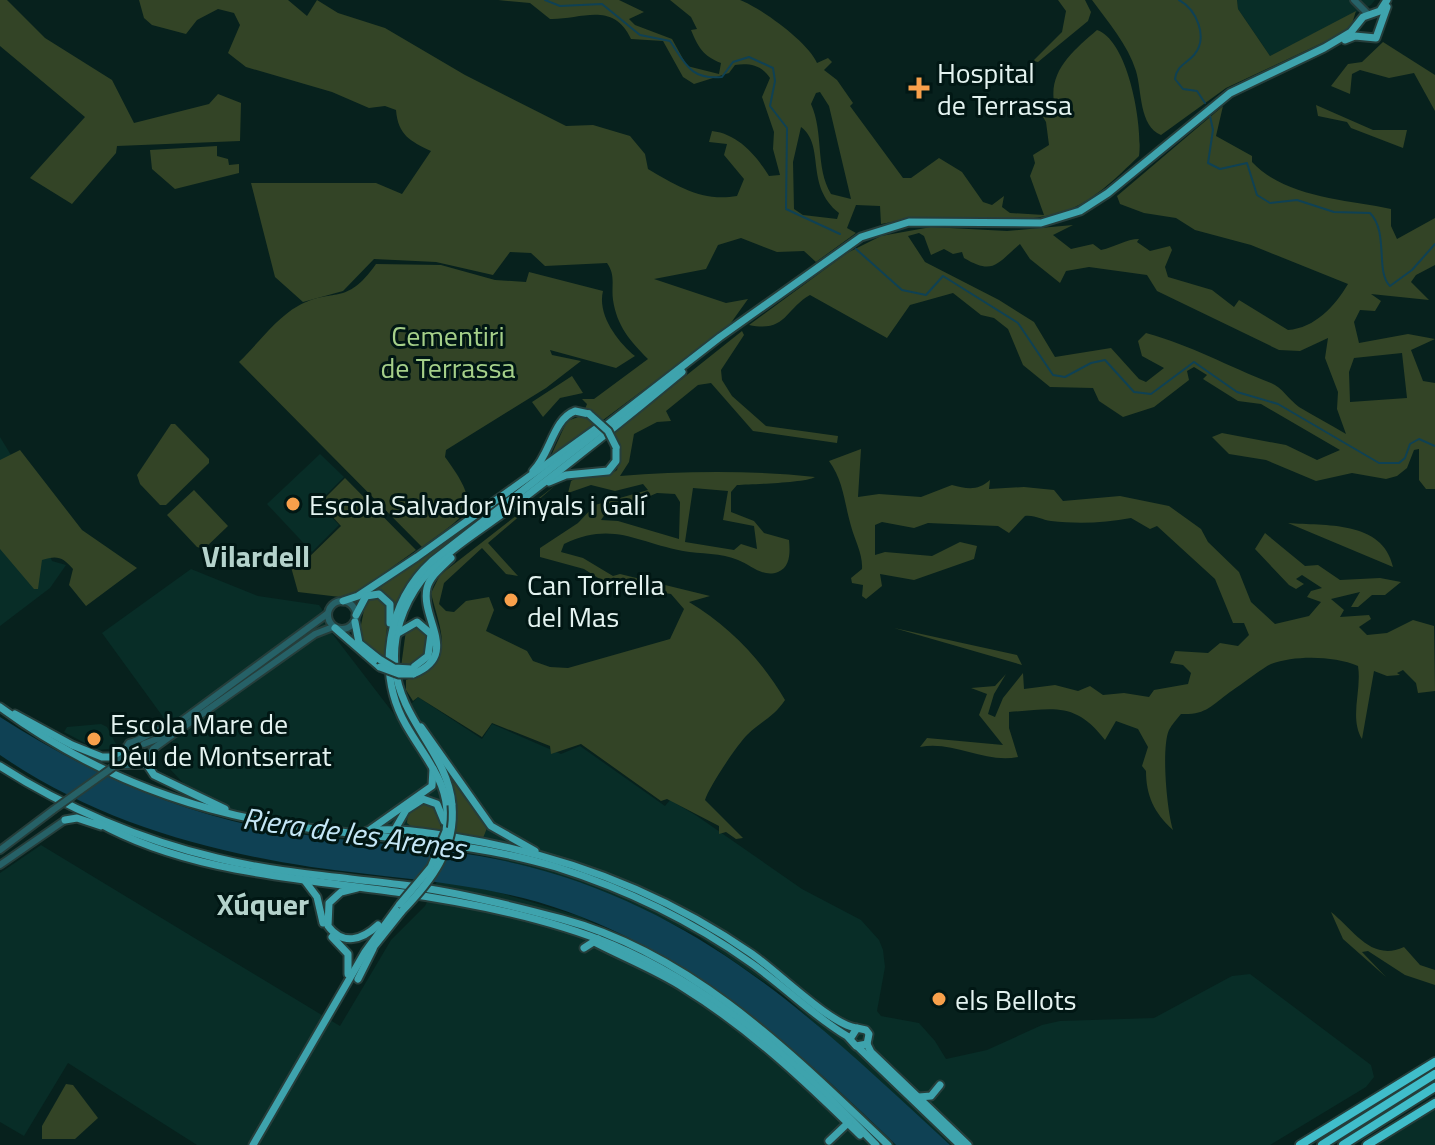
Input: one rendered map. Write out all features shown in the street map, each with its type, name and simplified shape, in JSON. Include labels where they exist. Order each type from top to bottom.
[{"type":"highway","points":[[1300,1145],[1435,1062]]},
{"type":"highway","points":[[1322,1145],[1435,1074]]},
{"type":"highway","points":[[1343,1145],[1435,1087]]},
{"type":"highway","points":[[1367,1145],[1435,1103]]},
{"type":"main road","points":[[1324,48],[1380,11],[1389,0]]},
{"type":"main road","points":[[389,649],[399,607],[427,566],[640,399],[851,244],[880,229],[929,220],[1041,223],[1080,211],[1108,193],[1224,97],[1352,37],[1376,38],[1389,0]]},
{"type":"main road","points":[[1371,15],[1381,24]]},
{"type":"main road","points":[[1358,23],[1362,38]]},
{"type":"main road","points":[[262,1133],[348,974],[441,863],[449,839],[444,774],[407,712],[397,679],[397,634],[406,606],[420,582],[732,330]]},
{"type":"main road","points":[[343,601],[365,592],[640,399]]},
{"type":"main road","points":[[512,489],[544,458],[564,418],[575,411],[589,414],[608,431],[616,447],[616,461],[608,471],[566,475],[543,483]]},
{"type":"main road","points":[[566,475],[612,430]]},
{"type":"main road","points":[[334,628],[395,674],[412,671],[430,662],[436,649],[437,634],[427,599],[429,583],[475,535]]},
{"type":"main road","points":[[329,883],[328,926],[336,935],[349,940],[369,933],[401,908],[431,867],[446,831],[447,808],[441,780],[398,708],[391,682],[390,607],[385,597],[376,593],[366,596],[356,618],[358,641],[380,663]]},
{"type":"main road","points":[[397,634],[414,622],[430,631],[429,653],[412,671]]},
{"type":"main road","points":[[2,709],[102,757],[123,752]]},
{"type":"main road","points":[[2,709],[41,737],[118,777],[179,800],[250,818],[341,832],[484,842],[544,856],[636,889],[701,921],[769,966],[838,1022],[868,1031],[867,1044],[871,1052],[968,1145]]},
{"type":"main road","points":[[407,712],[491,826],[544,856]]},
{"type":"main road","points":[[148,758],[154,775],[250,818]]},
{"type":"main road","points":[[366,831],[432,786],[435,774],[432,763]]},
{"type":"main road","points":[[0,768],[110,829]]},
{"type":"main road","points":[[377,836],[394,830],[408,807],[423,799],[447,808]]},
{"type":"main road","points":[[68,805],[65,820],[77,818],[184,856],[304,876],[489,899],[555,917],[632,947],[712,993],[779,1043],[888,1145]]},
{"type":"main road","points":[[68,805],[186,850],[329,883]]},
{"type":"main road","points":[[392,815],[394,830]]},
{"type":"main road","points":[[401,820],[421,836]]},
{"type":"main road","points":[[484,842],[491,826]]},
{"type":"main road","points":[[341,832],[394,830],[501,853],[556,867],[657,906],[752,963],[850,1039],[960,1145]]},
{"type":"main road","points":[[304,876],[319,902],[325,928],[349,956],[348,974]]},
{"type":"main road","points":[[319,902],[329,883],[335,880],[364,884],[485,908],[588,940],[658,973],[739,1025],[814,1088],[847,1125],[874,1145]]},
{"type":"main road","points":[[329,903],[341,892],[364,884]]},
{"type":"main road","points":[[555,917],[588,940]]},
{"type":"main road","points":[[358,979],[375,940]]},
{"type":"main road","points":[[294,1074],[375,940]]},
{"type":"main road","points":[[255,1145],[375,940]]},
{"type":"main road","points":[[850,1039],[857,1028]]},
{"type":"main road","points":[[858,1047],[867,1044]]},
{"type":"main road","points":[[919,1097],[931,1096],[940,1085]]},
{"type":"main road","points":[[847,1125],[869,1127]]},
{"type":"main road","points":[[847,1125],[874,1145]]},
{"type":"street","points":[[1356,2],[1371,15]]},
{"type":"street","points":[[1356,2],[1358,23]]},
{"type":"street","points":[[0,850],[116,765],[123,752],[176,725],[327,614],[333,604],[343,601],[354,607],[356,618],[345,630],[334,628],[315,634],[138,768],[116,765]]},
{"type":"street","points":[[327,614],[334,628]]},
{"type":"street","points":[[141,742],[148,758]]},
{"type":"street","points":[[123,752],[128,766]]},
{"type":"street","points":[[0,865],[65,820]]},
{"type":"shaded area","points":[[1237,0],[1375,0],[1371,5],[1270,56],[1238,9]]},
{"type":"shaded area","points":[[0,437],[14,460],[52,561],[66,565],[50,588],[0,626]]},
{"type":"shaded area","name":"Escola Salvador Vinyals i Galí","points":[[320,454],[344,477],[318,503],[339,525],[312,552],[267,504]]},
{"type":"shaded area","points":[[191,569],[258,596],[319,605],[324,612],[321,619],[397,718],[418,697],[482,739],[492,724],[561,754],[580,746],[665,806],[670,800],[802,889],[861,920],[879,940],[883,950],[885,967],[877,1011],[881,1016],[919,1023],[946,1059],[987,1050],[1042,1025],[1060,1021],[1154,1018],[1232,976],[1250,974],[1371,1065],[1374,1077],[1366,1087],[1270,1145],[950,1145],[783,995],[699,937],[634,905],[533,868],[464,851],[281,831],[209,814],[214,801],[185,785],[169,768],[165,753],[172,747],[172,734],[166,721],[102,633]]},
{"type":"shaded area","name":"Escola Mare de Déu de Montserrat","points":[[101,724],[107,727],[118,748],[98,750],[64,732],[67,727]]},
{"type":"shaded area","points":[[41,845],[340,1026],[391,940],[425,906],[437,881],[480,887],[579,916],[674,963],[733,1000],[815,1067],[896,1145],[197,1145],[68,1063],[24,1136],[0,1122],[0,873]]},
{"type":"shaded area","points":[[1435,1109],[1435,1145],[1378,1145],[1410,1125]]},
{"type":"green space","points":[[0,0],[7,0],[45,38],[112,80],[134,123],[209,104],[218,94],[241,103],[240,141],[117,146],[116,153],[72,204],[30,178],[85,117],[0,46]]},
{"type":"green space","points":[[139,0],[288,0],[307,16],[317,0],[338,13],[385,28],[465,75],[566,126],[593,125],[630,136],[645,154],[648,169],[690,191],[724,197],[737,196],[744,179],[724,155],[727,144],[709,142],[712,131],[738,141],[769,176],[780,175],[773,149],[774,132],[762,97],[770,78],[763,70],[750,65],[735,65],[729,73],[694,84],[683,77],[663,41],[631,39],[615,20],[595,15],[550,19],[530,3],[498,0],[619,0],[644,12],[629,19],[635,25],[672,39],[687,66],[719,74],[721,63],[705,54],[699,46],[691,30],[697,29],[691,17],[670,0],[740,0],[783,27],[804,45],[817,63],[828,58],[832,62],[824,70],[837,80],[853,103],[850,106],[903,178],[911,178],[939,158],[962,172],[983,202],[992,205],[1004,196],[1002,207],[1010,213],[1044,215],[1030,176],[1035,163],[1033,155],[1049,145],[1046,122],[1037,107],[1054,102],[1053,91],[1059,70],[1097,30],[1108,37],[1118,50],[1132,86],[1139,126],[1139,156],[1081,204],[1037,218],[926,219],[881,224],[880,206],[856,205],[847,228],[856,233],[816,262],[804,251],[777,252],[741,238],[718,245],[706,269],[654,279],[726,303],[748,299],[728,327],[603,420],[585,409],[587,404],[582,399],[594,399],[648,359],[630,339],[618,318],[607,263],[545,266],[531,253],[510,252],[493,275],[436,262],[374,259],[343,291],[303,302],[275,277],[251,183],[376,183],[402,194],[431,151],[406,136],[399,126],[396,110],[385,106],[369,108],[332,92],[246,67],[228,53],[240,25],[234,13],[218,9],[197,20],[186,34],[152,25],[144,18]],"holes":[[[820,92],[829,106],[851,199],[831,194],[826,184],[811,104],[816,93]],[[801,127],[813,145],[818,178],[828,202],[839,213],[837,219],[803,215],[794,209],[793,162]]]},
{"type":"green space","points":[[1058,0],[1085,0],[1091,12],[1088,21],[1038,62],[1033,61],[1062,32],[1066,11]]},
{"type":"green space","points":[[1092,0],[1237,0],[1238,9],[1270,56],[1356,11],[1351,27],[1337,36],[1226,88],[1161,135],[1145,116],[1136,71],[1128,52]]},
{"type":"green space","points":[[1383,42],[1435,75],[1435,111],[1414,73],[1389,78],[1360,70],[1352,74],[1350,94],[1331,86],[1348,64],[1362,62]]},
{"type":"green space","points":[[1316,105],[1373,130],[1407,130],[1403,148],[1351,128],[1347,122],[1318,116]]},
{"type":"green space","points":[[1223,106],[1216,136],[1252,156],[1252,162],[1282,183],[1317,195],[1391,209],[1391,226],[1397,239],[1435,218],[1435,265],[1416,275],[1411,282],[1429,300],[1371,294],[1381,301],[1375,311],[1360,310],[1354,322],[1359,343],[1408,334],[1435,339],[1411,350],[1423,381],[1435,383],[1435,489],[1426,489],[1419,480],[1419,449],[1414,450],[1407,468],[1397,476],[1386,479],[1352,473],[1316,481],[1266,460],[1229,454],[1212,437],[1222,433],[1286,445],[1317,460],[1340,450],[1261,404],[1238,401],[1203,379],[1207,375],[1194,367],[1187,371],[1189,380],[1154,407],[1123,417],[1099,401],[1093,388],[1050,387],[1023,365],[1008,329],[994,318],[981,315],[953,293],[910,305],[887,338],[810,295],[778,323],[761,327],[749,325],[847,253],[881,236],[931,227],[1007,231],[1073,225],[1053,235],[1071,249],[1093,244],[1101,250],[1139,239],[1137,242],[1150,251],[1170,246],[1172,250],[1165,267],[1168,277],[1212,290],[1234,307],[1239,300],[1288,330],[1307,325],[1323,314],[1348,284],[1251,245],[1195,230],[1176,218],[1144,213],[1120,204],[1117,196]],"holes":[[[919,233],[924,236],[931,255],[944,249],[953,254],[962,252],[964,258],[982,266],[995,265],[1020,244],[1030,259],[1060,283],[1066,271],[1089,267],[1147,275],[1157,291],[1279,350],[1300,351],[1328,338],[1325,358],[1338,392],[1337,409],[1346,434],[1299,407],[1275,385],[1195,350],[1146,333],[1138,341],[1142,356],[1164,368],[1146,382],[1139,379],[1111,348],[1055,357],[1034,322],[925,262],[908,236]],[[1402,353],[1407,398],[1350,402],[1349,372],[1354,358]]]},
{"type":"green space","points":[[217,146],[217,156],[228,159],[229,165],[239,164],[239,173],[175,189],[152,169],[150,150]]},
{"type":"green space","name":"Cementiri de Terrassa","points":[[376,264],[441,265],[495,280],[526,282],[529,272],[603,291],[606,318],[616,336],[635,356],[616,368],[550,350],[552,355],[581,361],[546,388],[446,450],[445,457],[464,488],[466,509],[451,526],[422,547],[239,362],[290,311],[310,300],[347,291],[365,278]]},
{"type":"green space","points":[[742,331],[744,335],[721,370],[722,380],[732,396],[766,426],[838,436],[837,443],[753,431],[711,383],[698,385],[666,411],[671,421],[657,422],[634,434],[629,462],[620,476],[717,472],[815,477],[790,482],[737,485],[731,492],[731,512],[754,521],[764,533],[789,540],[787,563],[778,572],[762,572],[725,556],[683,551],[611,534],[581,537],[564,544],[561,552],[583,558],[613,576],[620,574],[710,596],[689,602],[731,633],[776,685],[785,700],[742,740],[705,800],[743,838],[736,839],[726,832],[719,834],[719,826],[667,799],[661,801],[581,744],[551,754],[550,746],[492,723],[482,737],[418,697],[413,701],[406,690],[406,680],[433,664],[442,645],[431,593],[440,575],[557,484],[488,543],[518,576],[506,574],[482,548],[444,583],[439,604],[446,611],[454,612],[466,601],[489,597],[494,610],[486,631],[527,651],[533,661],[550,667],[568,668],[670,639],[684,609],[671,594],[606,583],[584,569],[540,557],[540,548],[578,523],[595,505],[648,490],[643,484],[615,491],[591,485],[568,493],[571,481],[577,478],[606,476],[617,470],[621,452],[614,433]],"holes":[[[693,488],[728,491],[723,520],[754,526],[757,549],[741,544],[734,550],[685,542]],[[657,493],[675,494],[680,502],[679,539],[618,521],[601,520],[607,511],[618,510]]]},
{"type":"green space","points":[[572,376],[583,393],[560,398],[543,417],[532,402]]},
{"type":"green space","points":[[581,416],[597,424],[549,460],[567,421]]},
{"type":"green space","points":[[171,424],[175,424],[209,459],[209,463],[166,505],[160,505],[140,484],[137,475]]},
{"type":"green space","points":[[575,447],[431,557],[409,582],[394,610],[387,596],[371,591]]},
{"type":"green space","points":[[861,449],[858,497],[879,494],[921,497],[952,485],[972,488],[990,480],[989,489],[1024,487],[1054,490],[1063,501],[1120,496],[1169,506],[1201,529],[1208,542],[1239,572],[1251,602],[1275,624],[1309,616],[1321,602],[1307,597],[1311,591],[1322,588],[1302,575],[1296,579],[1304,584],[1296,589],[1289,585],[1255,549],[1265,533],[1305,566],[1318,565],[1340,580],[1380,578],[1401,582],[1385,595],[1372,595],[1358,607],[1351,607],[1360,592],[1331,599],[1344,610],[1340,617],[1369,615],[1371,619],[1359,627],[1367,635],[1387,633],[1413,620],[1434,626],[1435,691],[1418,693],[1416,683],[1403,670],[1397,673],[1400,675],[1387,676],[1374,671],[1362,739],[1356,722],[1358,666],[1315,658],[1271,664],[1208,709],[1181,714],[1170,728],[1165,765],[1173,830],[1156,810],[1150,796],[1146,771],[1142,766],[1148,747],[1138,729],[1116,721],[1105,740],[1084,719],[1063,710],[1009,712],[1009,728],[1018,757],[993,757],[945,747],[920,747],[927,738],[1003,745],[979,715],[987,694],[971,688],[995,686],[1006,674],[994,694],[988,714],[995,717],[1003,698],[1023,673],[1024,689],[1055,685],[1078,691],[1090,686],[1103,695],[1124,693],[1149,697],[1154,690],[1188,684],[1191,673],[1183,665],[1170,663],[1175,651],[1208,653],[1220,643],[1238,646],[1249,635],[1244,623],[1233,623],[1215,579],[1157,526],[1150,529],[1131,518],[1071,522],[1025,516],[1009,533],[998,526],[928,523],[914,528],[882,522],[875,525],[875,555],[885,552],[932,556],[960,542],[977,546],[974,559],[914,580],[880,574],[882,586],[866,599],[862,596],[863,585],[852,583],[851,578],[862,569],[861,558],[841,484],[829,461]]},
{"type":"green space","points":[[20,450],[82,530],[137,568],[86,606],[69,585],[73,569],[63,560],[56,557],[42,560],[38,589],[34,589],[0,549],[0,460]]},
{"type":"green space","points":[[345,478],[416,550],[359,591],[340,597],[298,592],[291,567],[294,559],[304,562],[341,526],[320,503]]},
{"type":"green space","points":[[194,490],[228,526],[204,549],[197,547],[167,515]]},
{"type":"green space","points":[[1288,523],[1350,528],[1365,533],[1387,552],[1393,567]]},
{"type":"green space","points":[[376,596],[386,602],[388,609],[385,660],[364,644],[359,635],[366,600]]},
{"type":"green space","points":[[418,625],[429,637],[426,649],[418,661],[401,667],[406,630]]},
{"type":"green space","points":[[894,628],[1017,655],[1022,665]]},
{"type":"green space","points":[[449,776],[487,828],[483,838],[454,834],[456,804]]},
{"type":"green space","points":[[422,802],[435,806],[442,831],[412,827],[407,823],[408,812]]},
{"type":"green space","points":[[1331,912],[1372,947],[1392,951],[1404,947],[1420,965],[1435,970],[1435,985],[1405,975],[1368,951],[1362,952],[1386,977],[1343,939]]},
{"type":"green space","points":[[66,1084],[73,1085],[98,1118],[75,1139],[42,1139],[42,1126]]},
{"type":"water","points":[[0,717],[99,772],[169,802],[205,813],[279,831],[499,860],[594,888],[652,913],[707,944],[807,1017],[950,1145],[896,1145],[816,1070],[732,1001],[640,943],[590,920],[510,895],[270,860],[149,829],[72,797],[0,755]]},
{"type":"waterway","points":[[545,0],[560,6],[602,4],[640,35],[670,41],[685,63],[702,76],[722,77],[733,62],[749,57],[773,68],[775,81],[770,106],[787,128],[786,209],[840,234]]},
{"type":"waterway","points":[[1179,0],[1195,17],[1200,40],[1194,55],[1180,68],[1175,79],[1183,89],[1197,91],[1205,103]]},
{"type":"waterway","points":[[1210,116],[1213,130],[1208,163],[1220,169],[1247,163],[1257,195],[1270,203],[1297,200],[1334,212],[1370,213],[1379,230],[1383,271],[1390,286],[1412,270],[1435,244]]},
{"type":"waterway","points":[[856,249],[902,290],[926,295],[943,276],[1018,323],[1053,375],[1065,377],[1091,363],[1105,360],[1134,392],[1151,394],[1194,362],[1237,392],[1278,404],[1379,463],[1399,463],[1405,458],[1410,444],[1419,439],[1435,446]]},
{"type":"place","name":"Hospital de Terrassa","points":[[919,88]]},
{"type":"place","name":"Escola Salvador Vinyals i Galí","points":[[293,504]]},
{"type":"place","name":"Can Torrella del Mas","points":[[511,600]]},
{"type":"place","name":"Escola Mare de Déu de Montserrat","points":[[94,739]]},
{"type":"place","name":"els Bellots","points":[[939,999]]},
{"type":"district","name":"Vilardell","points":[[256,556]]},
{"type":"district","name":"Xúquer","points":[[263,904]]},
{"type":"water label","name":"Riera de les Arenes","points":[[354,833]]}]
